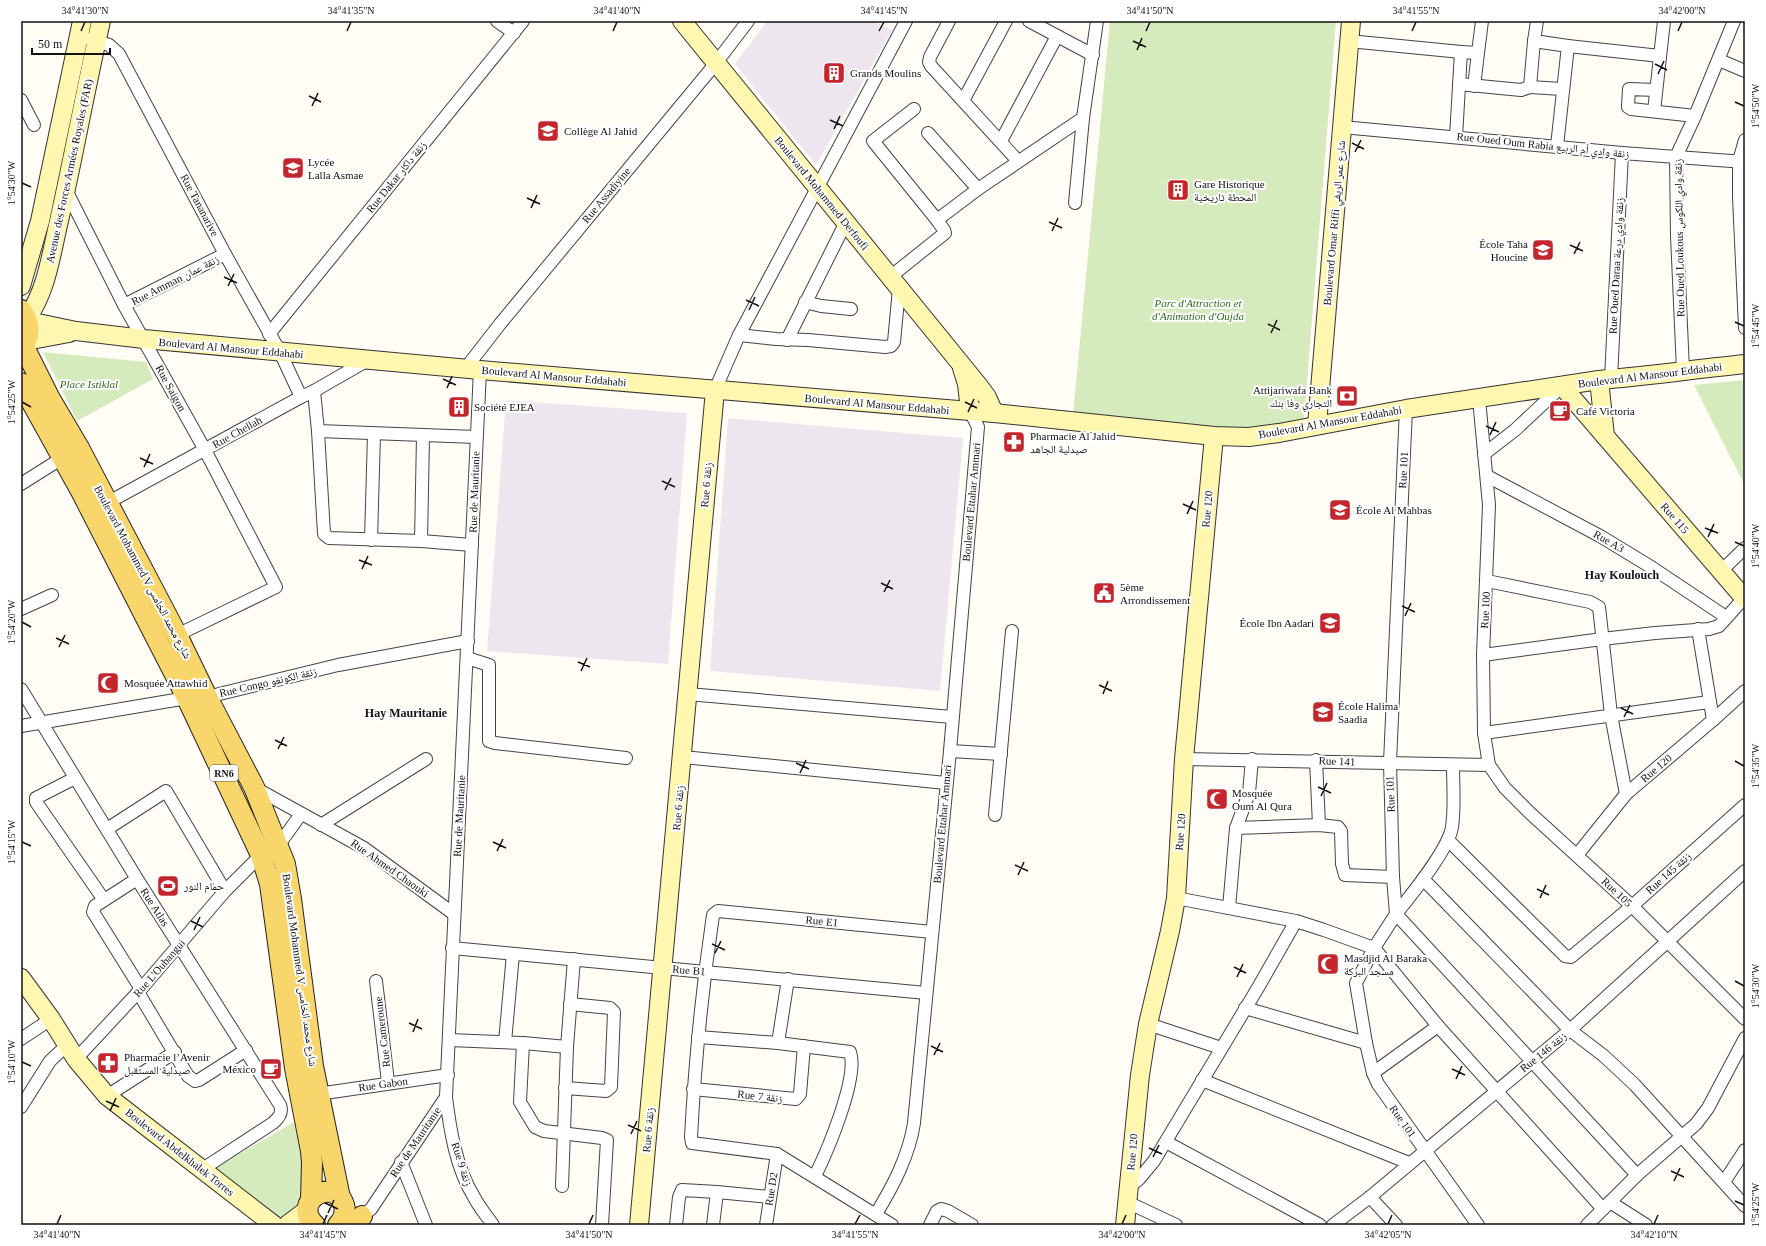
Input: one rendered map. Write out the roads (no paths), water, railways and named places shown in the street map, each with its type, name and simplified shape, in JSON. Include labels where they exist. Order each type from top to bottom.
[{"type":"main road","name":"Boulevard Mohammed V شارع محمد الخامس","points":[[24,331],[71,453],[197,698],[270,850],[285,864],[291,898],[308,1038],[318,1094],[347,1218]]},
{"type":"main road","name":"Boulevard Mohammed V شارع محمد الخامس","points":[[21,384],[107,503],[177,635],[197,698],[254,787],[270,850],[270,884],[295,1068],[311,1150],[311,1211]]},
{"type":"main road","points":[[311,1211],[315,1196],[325,1192],[336,1194],[347,1218]]},
{"type":"street","name":"Avenue des Forces Armées Royales (FAR)","points":[[24,331],[42,290],[66,190],[102,21]]},
{"type":"street","points":[[498,21],[514,33]]},
{"type":"street","name":"Rue Dakar زنقة داكار","points":[[269,334],[523,21]]},
{"type":"street","name":"Boulevard Mohammed Derfoufi","points":[[682,21],[819,187],[831,205],[987,397],[994,413]]},
{"type":"street","name":"Rue Assadiyine","points":[[472,369],[505,318],[716,63],[748,21]]},
{"type":"street","points":[[715,390],[739,335],[906,21]]},
{"type":"street","points":[[950,21],[929,62],[1018,161]]},
{"type":"street","points":[[963,101],[1006,21]]},
{"type":"street","points":[[1029,21],[1093,55]]},
{"type":"street","points":[[1075,203],[1083,118],[1097,21]]},
{"type":"street","name":"Boulevard Omar Riffi شارع عمر الريفي","points":[[1317,425],[1351,21]]},
{"type":"street","points":[[1474,86],[1482,21]]},
{"type":"street","points":[[1530,87],[1537,21]]},
{"type":"street","points":[[1654,111],[1664,21]]},
{"type":"street","name":"Rue Oued Loukous زنقة وادي اللكوس","points":[[1683,370],[1677,236],[1676,157],[1695,116],[1734,21]]},
{"type":"street","name":"Avenue des Forces Armées Royales (FAR)","points":[[21,286],[40,221],[80,29]]},
{"type":"street","name":"Rue Tananarive","points":[[80,29],[97,41],[109,45],[119,54],[280,352],[301,397]]},
{"type":"street","points":[[1001,141],[1057,36]]},
{"type":"street","points":[[1349,41],[1478,53]]},
{"type":"street","points":[[1534,41],[1660,56]]},
{"type":"street","points":[[1557,146],[1562,89],[1568,46]]},
{"type":"street","points":[[1456,136],[1462,52]]},
{"type":"street","points":[[1718,60],[1745,72]]},
{"type":"street","points":[[1459,84],[1521,90],[1530,87],[1562,89]]},
{"type":"street","points":[[1656,90],[1632,88],[1629,90],[1628,107],[1631,109],[1695,116]]},
{"type":"street","points":[[21,100],[34,124]]},
{"type":"street","points":[[739,335],[885,348],[891,346],[894,342],[894,283],[944,235],[944,230],[937,220],[873,141],[914,109]]},
{"type":"street","points":[[937,220],[1018,161],[1083,118]]},
{"type":"street","name":"Rue Oued Oum Rabia زنقة وادي أم الربيع","points":[[1342,127],[1456,136],[1622,153],[1742,162]]},
{"type":"street","points":[[928,132],[978,189]]},
{"type":"street","points":[[1745,140],[1742,162],[1745,328]]},
{"type":"street","name":"Rue Oued Daraa زنقة وادي درعة","points":[[1605,380],[1622,153]]},
{"type":"street","name":"Rue Saigon","points":[[66,190],[124,305],[205,450],[276,587],[177,635]]},
{"type":"street","points":[[787,340],[846,222]]},
{"type":"street","name":"Rue Amman زنقة عمان","points":[[124,305],[226,254]]},
{"type":"street","points":[[805,302],[820,306],[851,309]]},
{"type":"street","name":"Boulevard Al Mansour Eddahabi","points":[[24,331],[76,331],[280,352],[715,390],[974,419],[994,413],[1214,436],[1262,436],[1406,409],[1479,398],[1683,370],[1745,364]]},
{"type":"street","name":"Rue Chellah","points":[[107,503],[301,397],[314,392],[368,360]]},
{"type":"street","name":"Boulevard Mohammed Derfoufi","points":[[962,366],[974,419]]},
{"type":"street","name":"Rue de Mauritanie","points":[[347,1218],[371,1209],[401,1162],[446,1097],[452,948],[468,642],[476,437],[472,369]]},
{"type":"street","points":[[1605,380],[1605,436]]},
{"type":"street","points":[[1484,454],[1515,430],[1562,386]]},
{"type":"street","name":"Rue 115","points":[[1562,386],[1744,599]]},
{"type":"street","name":"Rue 6 زنقة","points":[[640,1225],[715,390]]},
{"type":"street","points":[[314,392],[318,431],[324,534],[329,538],[422,541],[472,545]]},
{"type":"street","name":"Rue 100","points":[[1479,398],[1487,476],[1489,516],[1483,655],[1484,733],[1489,765]]},
{"type":"street","name":"Rue 101","points":[[1406,409],[1390,762],[1393,877],[1396,914],[1374,948],[1356,983],[1366,1043],[1373,1073],[1378,1084],[1478,1225]]},
{"type":"street","name":"Boulevard Ettahar Ammari","points":[[876,1214],[902,1164],[912,1133],[950,750],[974,419]]},
{"type":"street","points":[[318,431],[476,437]]},
{"type":"street","points":[[371,540],[374,434]]},
{"type":"street","points":[[422,541],[423,436]]},
{"type":"street","name":"Rue 120","points":[[1125,1225],[1139,1082],[1148,1024],[1170,931],[1176,898],[1184,759],[1214,436]]},
{"type":"street","points":[[21,484],[71,453]]},
{"type":"street","name":"Rue A3","points":[[1487,476],[1607,540],[1651,567],[1726,617]]},
{"type":"street","points":[[1721,571],[1745,548]]},
{"type":"street","points":[[1486,581],[1594,604],[1600,609],[1611,715],[1626,794]]},
{"type":"street","points":[[21,609],[52,595]]},
{"type":"street","points":[[1483,655],[1602,639],[1714,628],[1719,626],[1744,599]]},
{"type":"street","points":[[1698,629],[1713,720]]},
{"type":"street","points":[[995,816],[1012,632]]},
{"type":"street","name":"Rue Congo زنقة الكونغو","points":[[21,726],[41,721],[197,698],[338,666],[468,642]]},
{"type":"street","points":[[467,658],[489,665],[489,740],[494,744],[626,758]]},
{"type":"street","name":"Rue Atlas","points":[[21,689],[137,879],[246,1050],[282,1110],[280,1115],[273,1123],[201,1170]]},
{"type":"street","name":"Rue 120","points":[[1577,855],[1626,794],[1713,720],[1745,690]]},
{"type":"street","points":[[688,694],[952,717]]},
{"type":"street","points":[[1484,733],[1709,702]]},
{"type":"street","points":[[950,750],[1001,754]]},
{"type":"street","points":[[682,757],[946,783]]},
{"type":"street","points":[[322,825],[426,759]]},
{"type":"street","name":"Rue 141","points":[[1184,759],[1316,760],[1489,765]]},
{"type":"street","points":[[1229,908],[1236,828],[1249,793],[1252,759]]},
{"type":"street","points":[[1316,760],[1319,825]]},
{"type":"street","points":[[1453,765],[1452,827],[1448,840],[1423,879],[1396,914],[1637,1175]]},
{"type":"street","name":"Rue 105","points":[[1489,765],[1505,788],[1530,814],[1632,906],[1745,1019]]},
{"type":"street","points":[[75,778],[36,798],[36,802],[104,900]]},
{"type":"street","name":"Rue Ahmed Chaouki","points":[[254,787],[364,848],[454,914]]},
{"type":"street","points":[[107,829],[166,791],[225,891]]},
{"type":"street","name":"Rue 145 زنقة","points":[[1448,840],[1564,955],[1569,957],[1574,956],[1632,906],[1745,805]]},
{"type":"street","points":[[270,850],[301,814]]},
{"type":"street","points":[[1236,828],[1319,825],[1336,826],[1340,829],[1342,864],[1345,875],[1393,877]]},
{"type":"street","name":"Rue L'Oubangui","points":[[21,1110],[50,1061],[71,1052],[139,990],[225,891],[270,850]]},
{"type":"street","name":"Rue 146 زنقة","points":[[1333,1225],[1370,1197],[1497,1089],[1570,1030],[1668,942],[1718,893],[1745,871]]},
{"type":"street","points":[[137,879],[95,906],[93,914],[139,990],[188,1076],[195,1081],[246,1050]]},
{"type":"street","points":[[1423,879],[1570,1030],[1621,1071],[1745,1206]]},
{"type":"street","points":[[1176,898],[1296,922],[1324,930],[1374,948],[1438,1026],[1606,1205],[1646,1225]]},
{"type":"street","name":"Rue E1","points":[[705,971],[713,915],[715,912],[720,911],[932,932]]},
{"type":"street","points":[[1176,1225],[1128,1194],[1166,1142],[1296,922]]},
{"type":"street","name":"Rue B1","points":[[452,948],[926,992]]},
{"type":"street","points":[[505,1042],[513,954]]},
{"type":"street","points":[[562,1186],[567,1047],[574,959]]},
{"type":"street","points":[[705,971],[693,1089],[691,1137],[694,1144],[777,1154],[815,1176],[892,1225]]},
{"type":"street","name":"Boulevard Abdelkhalek Torres","points":[[21,978],[51,1019],[71,1052],[107,1096],[274,1225]]},
{"type":"street","points":[[778,1043],[788,979]]},
{"type":"street","name":"Rue Cameroune","points":[[376,981],[388,1082]]},
{"type":"street","points":[[565,1088],[608,1091],[611,1087],[614,1012],[609,1008],[570,1004]]},
{"type":"street","points":[[1245,1008],[1366,1043]]},
{"type":"street","points":[[21,1040],[51,1019]]},
{"type":"street","points":[[1148,1024],[1221,1048]]},
{"type":"street","points":[[1373,1073],[1438,1026]]},
{"type":"street","points":[[698,1036],[778,1043],[850,1052],[852,1057],[850,1075],[842,1108],[835,1130],[815,1176]]},
{"type":"street","points":[[1586,1225],[1637,1175],[1692,1128],[1702,1116],[1745,1038]]},
{"type":"street","points":[[449,1040],[523,1043],[567,1047]]},
{"type":"street","points":[[523,1043],[519,1100],[521,1106],[535,1127],[539,1129],[607,1140],[602,1225]]},
{"type":"street","name":"Rue 7 زنقة","points":[[693,1089],[796,1099],[800,1094],[804,1046]]},
{"type":"street","points":[[107,1096],[175,1052]]},
{"type":"street","name":"Rue Gabon","points":[[318,1094],[388,1082],[448,1075]]},
{"type":"street","points":[[1202,1080],[1409,1163]]},
{"type":"street","name":"Rue 9 زنقة","points":[[446,1097],[449,1124],[462,1173],[473,1197],[493,1225]]},
{"type":"street","points":[[1166,1142],[1320,1225]]},
{"type":"street","points":[[1724,1182],[1745,1150]]},
{"type":"street","name":"Rue D2","points":[[766,1225],[777,1154]]},
{"type":"street","points":[[401,1162],[426,1225]]},
{"type":"street","points":[[676,1225],[678,1197],[682,1190],[770,1197]]},
{"type":"street","points":[[713,1225],[717,1192]]},
{"type":"street","points":[[1370,1197],[1396,1225]]},
{"type":"street","points":[[930,1225],[937,1211],[941,1209],[948,1211],[972,1225]]},
{"type":"street","points":[[287,1225],[311,1211]]},
{"type":"place","name":"Grands Moulins","points":[[834,73]]},
{"type":"place","name":"Collège Al Jahid","points":[[548,131]]},
{"type":"place","name":"Lycée Lalla Asmae","points":[[293,168]]},
{"type":"place","name":"Gare Historique المحطة تاريخية","points":[[1178,190]]},
{"type":"place","name":"École Taha Houcine","points":[[1543,250]]},
{"type":"place","name":"Attijariwafa Bank التجاري وفا بنك","points":[[1347,396]]},
{"type":"place","name":"Société EJEA","points":[[459,407]]},
{"type":"place","name":"Café Victoria","points":[[1560,411]]},
{"type":"place","name":"Pharmacie Al Jahid صيدلية الجاهد","points":[[1014,442]]},
{"type":"place","name":"École Al Mahbas","points":[[1340,510]]},
{"type":"place","name":"5ème Arrondissement","points":[[1104,593]]},
{"type":"place","name":"École Ibn Aadari","points":[[1330,623]]},
{"type":"place","name":"Mosquée Attawhid","points":[[108,683]]},
{"type":"place","name":"École Halima Saadia","points":[[1323,712]]},
{"type":"place","name":"Mosquée Oum Al Qura","points":[[1217,799]]},
{"type":"place","name":"حمام النور","points":[[168,886]]},
{"type":"place","name":"Masdjid Al Baraka مسجد البركة","points":[[1328,964]]},
{"type":"place","name":"Pharmacie l’Avenir صيدلية المستقبل","points":[[108,1063]]},
{"type":"place","name":"México","points":[[271,1069]]},
{"type":"district","name":"Hay Koulouch","points":[[1622,575]]},
{"type":"district","name":"Hay Mauritanie","points":[[406,713]]},
{"type":"park label","name":"Parc d'Attraction et d'Animation d'Oujda","points":[[1198,309]]},
{"type":"park label","name":"Place Istiklal","points":[[89,384]]}]
